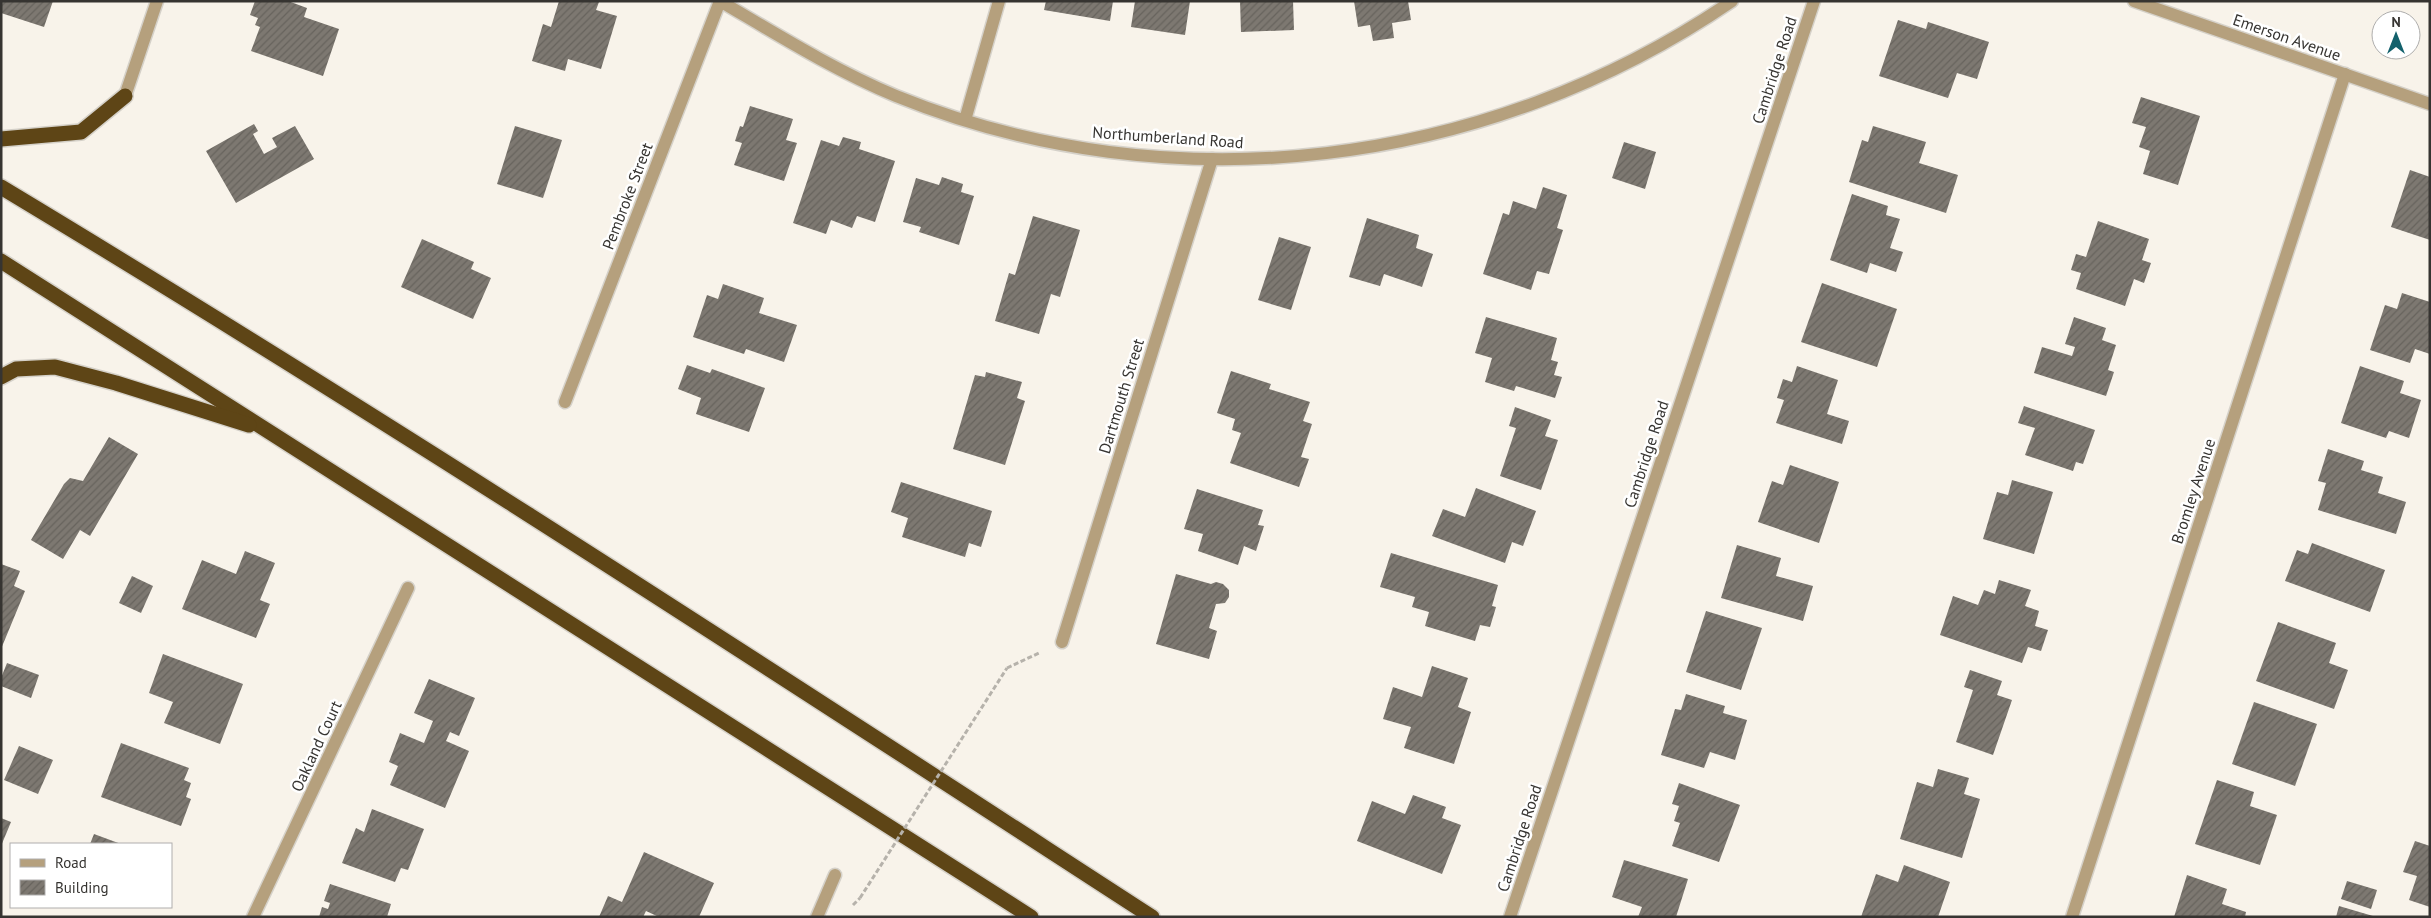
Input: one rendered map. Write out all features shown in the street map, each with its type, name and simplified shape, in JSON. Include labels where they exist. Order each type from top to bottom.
[{"type":"highway","points":[[1,139],[81,132],[125,96]]},
{"type":"highway","points":[[1,187],[113,255],[697,622],[1152,917]]},
{"type":"highway","points":[[1,261],[1031,917]]},
{"type":"highway","points":[[1,377],[16,369],[54,367],[116,383],[270,432]]},
{"type":"street","points":[[125,96],[157,1]]},
{"type":"street","name":"Northumberland Road","points":[[720,1],[826,64],[897,96],[965,120],[1030,138],[1122,153],[1212,159],[1247,159],[1340,152],[1432,136],[1522,109],[1608,74],[1690,30],[1732,1]]},
{"type":"street","name":"Pembroke Street","points":[[565,402],[720,1]]},
{"type":"street","points":[[965,120],[999,1]]},
{"type":"street","name":"Cambridge Road","points":[[1510,917],[1814,1]]},
{"type":"street","name":"Emerson Avenue","points":[[2134,1],[2430,104]]},
{"type":"street","name":"Bromley Avenue","points":[[2072,917],[2345,74]]},
{"type":"street","name":"Dartmouth Street","points":[[1062,642],[1212,159]]},
{"type":"street","name":"Oakland Court","points":[[253,917],[408,588]]},
{"type":"street","points":[[817,917],[835,876]]},
{"type":"path","points":[[860,898],[1007,668],[1062,642]]},
{"type":"building","points":[[1,1],[53,1],[44,27],[1,13]]},
{"type":"building","points":[[255,1],[288,1],[307,8],[304,17],[339,29],[323,76],[251,51],[260,27],[255,25],[258,18],[250,15]]},
{"type":"building","points":[[559,1],[599,2],[596,10],[617,16],[601,69],[568,59],[565,71],[532,61],[543,24],[551,27]]},
{"type":"building","points":[[1046,1],[1113,1],[1110,21],[1044,10]]},
{"type":"building","points":[[1135,1],[1190,1],[1185,35],[1131,27]]},
{"type":"building","points":[[1240,1],[1293,1],[1294,30],[1241,32]]},
{"type":"building","points":[[1354,1],[1408,1],[1411,20],[1392,23],[1394,38],[1373,41],[1370,25],[1358,27]]},
{"type":"building","points":[[1898,20],[1926,29],[1928,22],[1989,42],[1977,79],[1957,73],[1948,98],[1879,76]]},
{"type":"building","points":[[2141,97],[2200,116],[2178,185],[2143,174],[2150,151],[2139,147],[2146,127],[2132,123]]},
{"type":"building","points":[[750,106],[793,119],[786,140],[797,143],[784,181],[734,165],[742,143],[735,141],[740,126],[743,127]]},
{"type":"building","points":[[254,124],[258,131],[253,134],[264,154],[277,147],[272,138],[295,126],[314,159],[236,203],[206,151]]},
{"type":"building","points":[[515,126],[562,140],[543,198],[497,184]]},
{"type":"building","points":[[1873,126],[1926,142],[1919,163],[1958,175],[1946,213],[1849,182],[1862,140],[1868,142]]},
{"type":"building","points":[[843,137],[861,142],[859,149],[895,161],[875,222],[857,216],[852,228],[831,220],[826,234],[793,223],[821,140],[839,146]]},
{"type":"building","points":[[1624,142],[1656,152],[1645,189],[1612,178]]},
{"type":"building","points":[[2410,170],[2430,177],[2430,240],[2391,227]]},
{"type":"building","points":[[942,177],[963,184],[961,192],[974,196],[959,245],[919,232],[921,227],[903,222],[916,178],[939,185]]},
{"type":"building","points":[[1543,187],[1567,195],[1557,228],[1563,230],[1549,274],[1537,271],[1531,290],[1483,274],[1503,213],[1509,215],[1513,201],[1536,209]]},
{"type":"building","points":[[1852,194],[1888,206],[1886,215],[1900,219],[1890,248],[1903,252],[1896,272],[1870,263],[1867,273],[1830,260]]},
{"type":"building","points":[[1033,216],[1080,230],[1060,297],[1051,294],[1039,334],[995,321],[1009,273],[1015,275]]},
{"type":"building","points":[[1367,218],[1419,235],[1416,248],[1433,254],[1422,287],[1384,274],[1380,286],[1349,277]]},
{"type":"building","points":[[2098,221],[2149,239],[2142,260],[2151,263],[2144,283],[2134,279],[2125,306],[2076,289],[2081,273],[2071,270],[2076,254],[2086,257]]},
{"type":"building","points":[[1279,237],[1311,247],[1291,310],[1258,300]]},
{"type":"building","points":[[422,239],[474,262],[471,269],[491,278],[473,319],[401,287]]},
{"type":"building","points":[[1822,283],[1897,309],[1877,367],[1801,342]]},
{"type":"building","points":[[723,284],[764,298],[759,313],[797,325],[784,362],[746,349],[744,354],[693,337],[707,295],[718,299]]},
{"type":"building","points":[[2402,293],[2430,302],[2430,354],[2415,349],[2410,363],[2370,350],[2385,305],[2397,309]]},
{"type":"building","points":[[1486,317],[1557,338],[1551,360],[1558,362],[1554,375],[1562,377],[1555,398],[1516,386],[1514,391],[1485,382],[1492,358],[1475,353]]},
{"type":"building","points":[[2074,317],[2106,328],[2102,340],[2116,345],[2108,370],[2114,372],[2106,396],[2034,373],[2042,347],[2072,356],[2075,347],[2065,344]]},
{"type":"building","points":[[687,365],[710,373],[712,369],[765,388],[749,432],[696,414],[701,398],[678,389]]},
{"type":"building","points":[[1797,366],[1838,380],[1827,414],[1849,421],[1842,444],[1776,423],[1784,400],[1777,398],[1783,379],[1792,382]]},
{"type":"building","points":[[2360,366],[2404,381],[2400,393],[2421,400],[2409,438],[2389,431],[2386,438],[2341,423]]},
{"type":"building","points":[[1231,371],[1271,384],[1269,389],[1310,402],[1303,421],[1312,424],[1301,457],[1309,459],[1299,487],[1230,463],[1241,433],[1232,430],[1235,419],[1217,413]]},
{"type":"building","points":[[986,372],[1022,382],[1017,398],[1025,401],[1005,465],[953,449],[975,375],[985,377]]},
{"type":"building","points":[[2024,406],[2095,430],[2083,464],[2076,462],[2073,471],[2025,455],[2035,428],[2018,423]]},
{"type":"building","points":[[1515,407],[1551,420],[1545,436],[1558,440],[1541,490],[1500,476],[1516,428],[1509,426]]},
{"type":"building","points":[[109,437],[138,454],[90,536],[80,530],[63,559],[31,540],[64,484],[70,478],[83,481]]},
{"type":"building","points":[[2328,449],[2364,461],[2361,470],[2383,477],[2378,493],[2406,502],[2396,534],[2318,510],[2326,483],[2318,481]]},
{"type":"building","points":[[1790,465],[1839,482],[1819,543],[1758,522],[1772,481],[1783,485]]},
{"type":"building","points":[[2012,480],[2053,492],[2034,554],[1983,539],[1997,492],[2008,495]]},
{"type":"building","points":[[901,482],[992,511],[981,547],[969,543],[965,557],[902,537],[908,518],[891,512]]},
{"type":"building","points":[[1476,488],[1536,511],[1523,546],[1512,542],[1505,563],[1432,536],[1443,509],[1465,517]]},
{"type":"building","points":[[1197,489],[1263,510],[1258,525],[1264,526],[1256,551],[1244,546],[1238,565],[1198,551],[1203,534],[1184,529]]},
{"type":"building","points":[[2312,543],[2385,570],[2370,612],[2285,581],[2297,550],[2308,554]]},
{"type":"building","points":[[1737,545],[1781,558],[1776,576],[1813,586],[1803,621],[1721,598]]},
{"type":"building","points":[[245,551],[275,563],[260,600],[270,604],[256,638],[182,609],[202,560],[236,574]]},
{"type":"building","points":[[1391,553],[1498,585],[1492,606],[1496,607],[1490,627],[1480,625],[1475,641],[1425,626],[1429,612],[1412,607],[1415,597],[1380,587]]},
{"type":"building","points":[[1,564],[20,571],[14,586],[25,591],[1,649]]},
{"type":"building","points":[[1176,574],[1211,584],[1216,582],[1223,584],[1229,590],[1229,597],[1225,603],[1216,604],[1209,628],[1217,631],[1209,659],[1156,644]]},
{"type":"building","points":[[132,576],[153,586],[141,613],[119,603]]},
{"type":"building","points":[[1999,580],[2031,590],[2025,606],[2039,611],[2035,626],[2048,630],[2041,651],[2028,647],[2022,663],[1940,635],[1953,596],[1978,605],[1984,590],[1995,594]]},
{"type":"building","points":[[1706,611],[1762,628],[1741,690],[1686,672]]},
{"type":"building","points":[[2278,622],[2336,643],[2329,663],[2348,670],[2334,709],[2256,681]]},
{"type":"building","points":[[163,654],[243,684],[220,744],[164,723],[173,702],[149,693]]},
{"type":"building","points":[[7,663],[39,675],[31,698],[1,686],[1,678]]},
{"type":"building","points":[[1432,666],[1468,678],[1458,707],[1471,712],[1454,764],[1404,748],[1411,727],[1383,719],[1393,687],[1422,697]]},
{"type":"building","points":[[1970,670],[2002,681],[1997,695],[2012,700],[1993,755],[1956,742],[1973,690],[1964,687]]},
{"type":"building","points":[[429,679],[475,698],[459,736],[450,732],[446,741],[469,751],[445,808],[390,785],[398,766],[389,762],[400,733],[424,743],[433,721],[414,713]]},
{"type":"building","points":[[1686,694],[1725,706],[1723,713],[1747,720],[1735,760],[1710,752],[1704,768],[1661,755],[1675,709],[1681,710]]},
{"type":"building","points":[[2254,702],[2317,724],[2295,786],[2232,764]]},
{"type":"building","points":[[121,743],[189,768],[184,780],[191,783],[186,797],[191,799],[181,826],[101,797]]},
{"type":"building","points":[[19,746],[53,760],[38,794],[4,780]]},
{"type":"building","points":[[1938,769],[1969,778],[1964,794],[1980,799],[1962,858],[1900,839],[1917,782],[1933,787]]},
{"type":"building","points":[[2217,780],[2254,792],[2250,806],[2277,815],[2260,865],[2195,844]]},
{"type":"building","points":[[1679,783],[1740,805],[1719,862],[1672,846],[1680,823],[1674,821],[1679,806],[1672,804]]},
{"type":"building","points":[[1413,795],[1446,807],[1442,818],[1461,825],[1442,874],[1357,841],[1372,801],[1405,814]]},
{"type":"building","points":[[372,809],[424,829],[408,870],[401,868],[395,882],[342,863],[356,828],[364,832]]},
{"type":"building","points":[[1,818],[11,822],[1,846]]},
{"type":"building","points":[[94,834],[118,843],[90,843]]},
{"type":"building","points":[[2415,841],[2430,846],[2430,907],[2409,900],[2417,876],[2403,872]]},
{"type":"building","points":[[644,852],[714,883],[699,917],[659,917],[646,911],[643,917],[599,917],[608,896],[622,902]]},
{"type":"building","points":[[1624,860],[1688,879],[1676,917],[1638,917],[1642,907],[1612,897]]},
{"type":"building","points":[[1904,865],[1950,882],[1938,917],[1861,917],[1876,874],[1898,882]]},
{"type":"building","points":[[2187,875],[2227,889],[2222,904],[2246,912],[2245,917],[2174,917]]},
{"type":"building","points":[[2347,881],[2377,890],[2371,909],[2341,899]]},
{"type":"building","points":[[330,884],[391,904],[387,917],[319,917],[322,907],[328,909],[330,903],[324,901]]},
{"type":"building","points":[[2339,906],[2373,916],[2373,917],[2336,917]]}]
